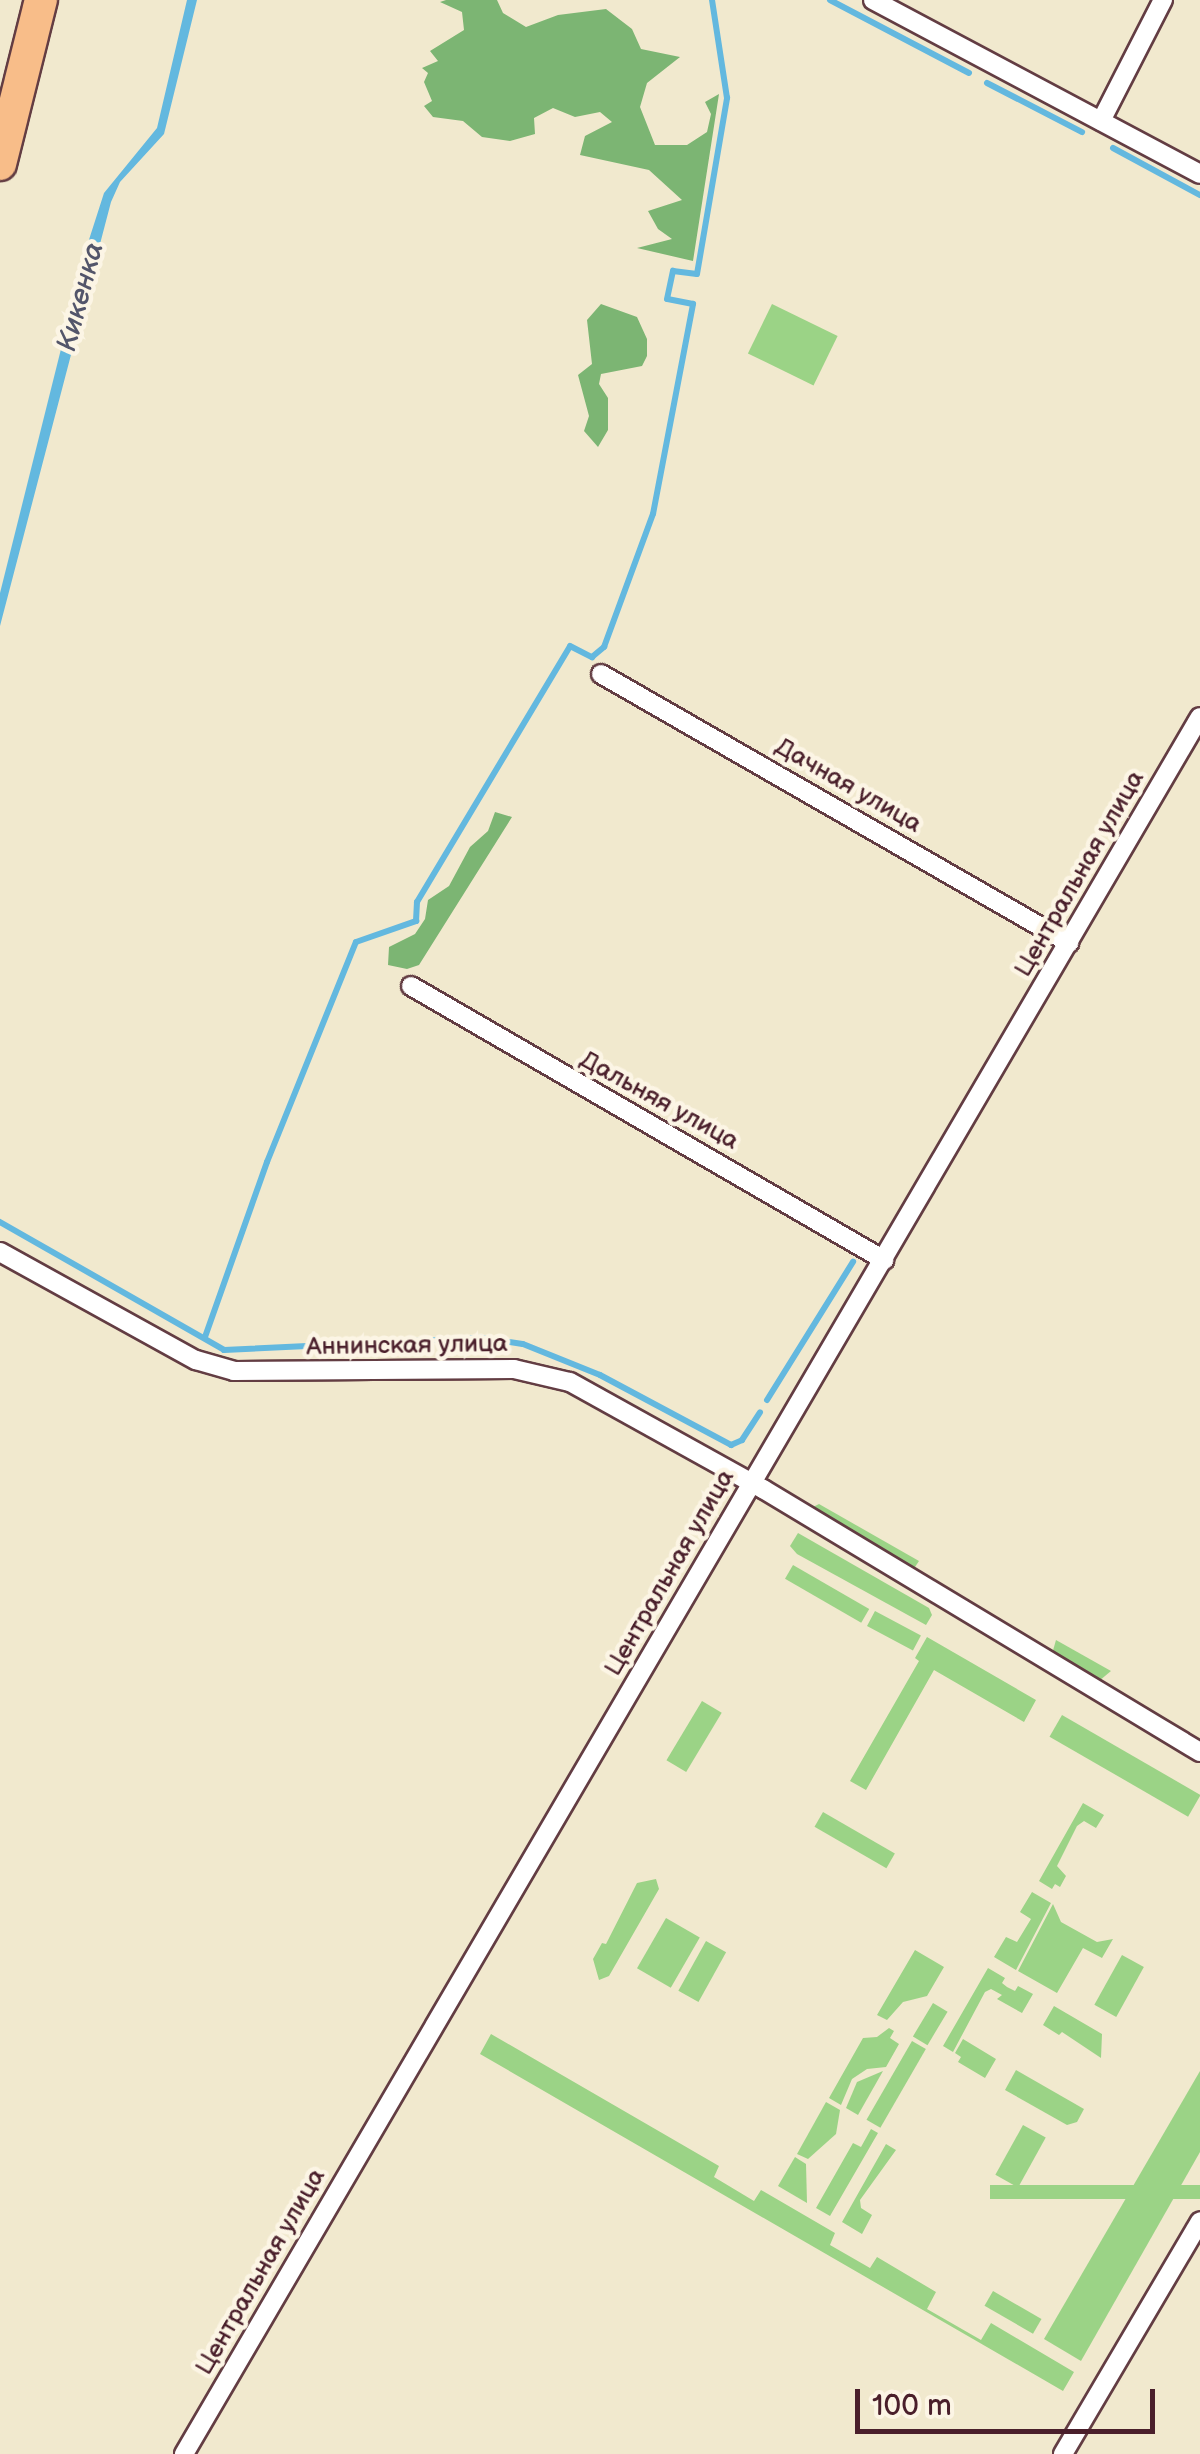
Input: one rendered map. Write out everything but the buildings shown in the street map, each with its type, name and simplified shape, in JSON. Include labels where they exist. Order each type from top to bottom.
[{"type":"highway","points":[[0,164],[41,0]]},
{"type":"street","points":[[873,0],[1200,174]]},
{"type":"street","points":[[1101,122],[1163,0]]},
{"type":"street","name":"Дачная улица","points":[[601,674],[1069,943]]},
{"type":"street","name":"Центральная улица","points":[[184,2454],[1200,717]]},
{"type":"street","name":"Дальняя улица","points":[[411,986],[884,1260]]},
{"type":"street","name":"Аннинская улица","points":[[0,1252],[20,1259],[210,1364],[264,1373],[532,1371],[570,1382],[751,1482],[1200,1752]]},
{"type":"street","points":[[1063,2454],[1200,2221]]},
{"type":"green space","points":[[497,0],[503,13],[526,27],[558,15],[606,9],[632,29],[641,49],[680,57],[647,83],[640,107],[655,145],[687,145],[707,132],[711,114],[705,102],[719,94],[693,261],[637,248],[672,239],[658,229],[648,211],[682,200],[649,170],[580,155],[585,136],[612,122],[600,112],[575,117],[553,108],[534,118],[535,134],[510,141],[482,137],[463,121],[433,117],[424,106],[432,101],[424,82],[428,73],[422,68],[438,61],[430,51],[464,30],[462,12],[440,2]]},
{"type":"green space","points":[[601,304],[637,317],[647,339],[647,356],[642,366],[601,374],[599,384],[608,398],[608,430],[598,447],[584,431],[589,416],[578,375],[592,364],[587,320]]},
{"type":"green space","points":[[772,304],[838,336],[814,385],[748,353]]},
{"type":"green space","points":[[495,812],[512,817],[419,965],[407,969],[388,965],[389,947],[415,934],[425,919],[428,900],[449,886],[470,847],[488,831]]},
{"type":"green space","points":[[819,1504],[919,1561],[913,1570],[811,1508]]},
{"type":"green space","points":[[798,1533],[929,1608],[932,1615],[926,1625],[797,1554],[790,1546]]},
{"type":"green space","points":[[793,1565],[869,1609],[861,1623],[785,1579]]},
{"type":"green space","points":[[875,1611],[921,1635],[913,1650],[867,1626]]},
{"type":"green space","points":[[927,1637],[1036,1700],[1024,1722],[934,1670],[866,1790],[850,1781],[919,1661],[915,1658]]},
{"type":"green space","points":[[1056,1640],[1111,1671],[1099,1681],[1052,1654]]},
{"type":"green space","points":[[702,1701],[722,1713],[686,1772],[666,1760]]},
{"type":"green space","points":[[1062,1715],[1200,1795],[1188,1817],[1050,1737]]},
{"type":"green space","points":[[1083,1803],[1104,1815],[1096,1828],[1084,1821],[1077,1826],[1057,1866],[1066,1876],[1060,1887],[1055,1884],[1052,1889],[1039,1881]]},
{"type":"green space","points":[[823,1812],[895,1854],[886,1868],[814,1827]]},
{"type":"green space","points":[[656,1879],[659,1889],[609,1976],[599,1980],[593,1959],[602,1943],[606,1944],[637,1883]]},
{"type":"green space","points":[[1032,1892],[1051,1903],[1016,1970],[994,1957],[1006,1937],[1017,1942],[1031,1919],[1020,1912]]},
{"type":"green space","points":[[1053,1904],[1061,1922],[1097,1942],[1113,1939],[1102,1958],[1083,1948],[1057,1993],[1018,1971]]},
{"type":"green space","points":[[666,1918],[700,1938],[671,1988],[637,1968]]},
{"type":"green space","points":[[706,1941],[726,1952],[698,2002],[678,1991]]},
{"type":"green space","points":[[915,1950],[944,1967],[927,1996],[903,2002],[887,2020],[877,2015]]},
{"type":"green space","points":[[1122,1955],[1144,1967],[1116,2017],[1094,2005]]},
{"type":"green space","points":[[988,1968],[1005,1978],[1002,1983],[1007,1987],[1015,1991],[1018,1986],[1033,1994],[1022,2013],[997,1999],[1002,1995],[991,1989],[985,1992],[953,2052],[943,2046]]},
{"type":"green space","points":[[933,2003],[948,2012],[927,2045],[913,2036]]},
{"type":"green space","points":[[1054,2006],[1102,2034],[1101,2058],[1062,2032],[1059,2035],[1043,2025]]},
{"type":"green space","points":[[889,2028],[894,2031],[890,2038],[899,2044],[886,2067],[867,2069],[852,2079],[841,2105],[829,2098],[863,2038],[877,2037]]},
{"type":"green space","points":[[491,2034],[719,2166],[714,2177],[754,2201],[761,2190],[835,2233],[830,2245],[870,2268],[877,2257],[936,2292],[927,2309],[981,2340],[991,2323],[1074,2372],[1063,2391],[480,2054]]},
{"type":"green space","points":[[963,2039],[996,2059],[985,2078],[958,2062],[961,2057],[955,2053]]},
{"type":"green space","points":[[912,2041],[926,2049],[880,2128],[867,2120]]},
{"type":"green space","points":[[1016,2070],[1084,2109],[1077,2122],[1067,2125],[1005,2090]]},
{"type":"green space","points":[[883,2071],[858,2115],[846,2108],[857,2082]]},
{"type":"green space","points":[[1200,2071],[1200,2152],[1081,2361],[1044,2339]]},
{"type":"green space","points":[[826,2102],[840,2110],[836,2134],[808,2159],[797,2154]]},
{"type":"green space","points":[[1023,2125],[1046,2138],[1018,2187],[995,2175]]},
{"type":"green space","points":[[871,2129],[878,2133],[830,2216],[816,2208],[853,2143],[861,2147]]},
{"type":"green space","points":[[886,2144],[896,2150],[860,2200],[861,2208],[872,2215],[862,2234],[842,2222]]},
{"type":"green space","points":[[795,2157],[806,2164],[807,2203],[778,2186]]},
{"type":"green space","points":[[990,2185],[1200,2185],[1200,2199],[990,2199]]},
{"type":"green space","points":[[993,2291],[1041,2319],[1033,2334],[984,2306]]},
{"type":"water","name":"Кикенка","points":[[187,0],[197,0],[164,134],[120,182],[111,202],[0,626],[0,593],[86,249],[104,193],[157,128]]},
{"type":"waterway","points":[[205,1337],[267,1162],[356,942],[416,921],[417,902],[570,646],[592,657],[604,647],[653,514],[693,304],[667,299],[673,271],[697,274],[727,98],[712,0]]},
{"type":"waterway","points":[[830,0],[969,73]]},
{"type":"waterway","points":[[987,83],[1082,132]]},
{"type":"waterway","points":[[1113,148],[1200,195]]},
{"type":"waterway","points":[[0,1222],[224,1350],[482,1338],[523,1344],[600,1375],[731,1445],[742,1440],[760,1412]]},
{"type":"waterway","points":[[767,1400],[853,1262]]}]
